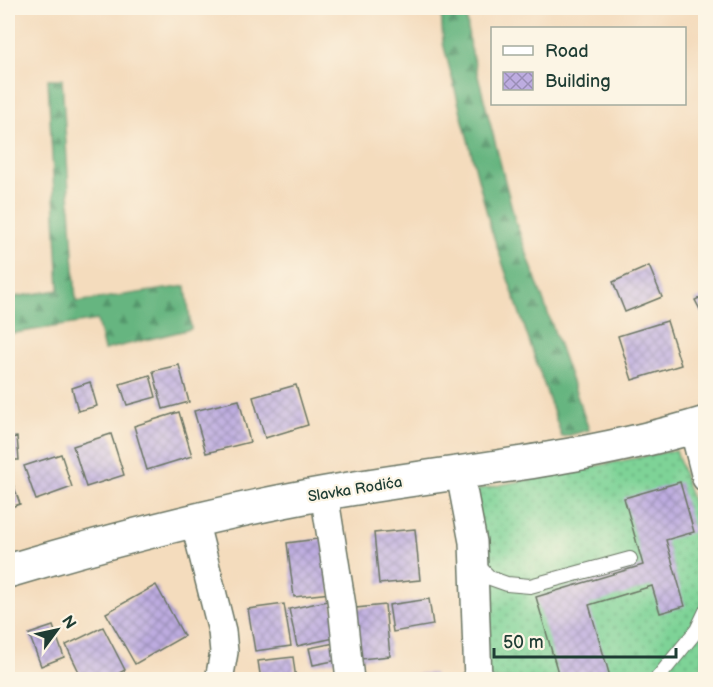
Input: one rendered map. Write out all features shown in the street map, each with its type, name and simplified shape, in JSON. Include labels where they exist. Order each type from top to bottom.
[{"type":"main road","name":"Slavka Rodića","points":[[8,571],[194,520],[324,493],[538,461],[699,425]]},
{"type":"street","points":[[699,425],[705,478]]},
{"type":"street","points":[[460,474],[472,542],[478,680]]},
{"type":"street","points":[[324,493],[342,606],[350,680]]},
{"type":"street","points":[[194,520],[222,631],[224,652],[219,680]]},
{"type":"lane","points":[[473,559],[490,578],[507,584],[530,586],[630,559]]},
{"type":"lane","points":[[656,680],[697,630],[705,611]]},
{"type":"green space","points":[[441,8],[466,8],[469,41],[515,220],[589,430],[562,437],[491,229],[443,43]]},
{"type":"green space","points":[[48,79],[62,79],[76,302],[186,286],[191,329],[104,350],[97,320],[8,334],[8,298],[59,290]]},
{"type":"green space","points":[[676,450],[700,527],[705,641],[701,679],[484,679],[466,492]]},
{"type":"building","points":[[649,266],[662,297],[625,312],[613,282]]},
{"type":"building","points":[[706,295],[706,321],[695,300]]},
{"type":"building","points":[[667,321],[681,365],[632,380],[618,336]]},
{"type":"building","points":[[179,365],[189,402],[163,409],[153,371]]},
{"type":"building","points":[[150,375],[156,397],[127,405],[120,384]]},
{"type":"building","points":[[90,382],[97,406],[78,411],[72,388]]},
{"type":"building","points":[[296,385],[308,425],[265,438],[253,397]]},
{"type":"building","points":[[239,400],[250,442],[206,453],[194,411]]},
{"type":"building","points":[[179,412],[192,456],[147,470],[134,426]]},
{"type":"building","points":[[111,434],[124,475],[86,487],[73,446]]},
{"type":"building","points":[[17,437],[19,460],[8,460],[8,438]]},
{"type":"building","points":[[61,454],[72,487],[36,500],[24,466]]},
{"type":"building","points":[[8,470],[20,504],[8,508]]},
{"type":"building","points":[[680,482],[694,532],[666,540],[685,606],[660,613],[652,586],[589,605],[611,680],[560,680],[536,597],[643,565],[624,498]]},
{"type":"building","points":[[415,529],[420,580],[379,584],[374,533]]},
{"type":"building","points":[[325,538],[331,593],[294,597],[287,543]]},
{"type":"building","points":[[156,585],[184,636],[135,664],[106,613]]},
{"type":"building","points":[[429,599],[433,625],[393,632],[389,605]]},
{"type":"building","points":[[332,600],[339,637],[297,646],[289,609]]},
{"type":"building","points":[[284,604],[291,646],[255,651],[248,609]]},
{"type":"building","points":[[385,605],[390,656],[361,659],[356,608]]},
{"type":"building","points":[[53,626],[64,657],[41,666],[29,634]]},
{"type":"building","points":[[103,627],[125,670],[106,680],[83,680],[66,645]]},
{"type":"building","points":[[340,642],[343,659],[313,665],[309,648]]},
{"type":"building","points":[[293,657],[296,680],[261,680],[258,661]]},
{"type":"building","points":[[434,673],[435,680],[408,680],[408,674]]},
{"type":"building","points":[[337,674],[337,680],[310,680],[310,678]]}]
